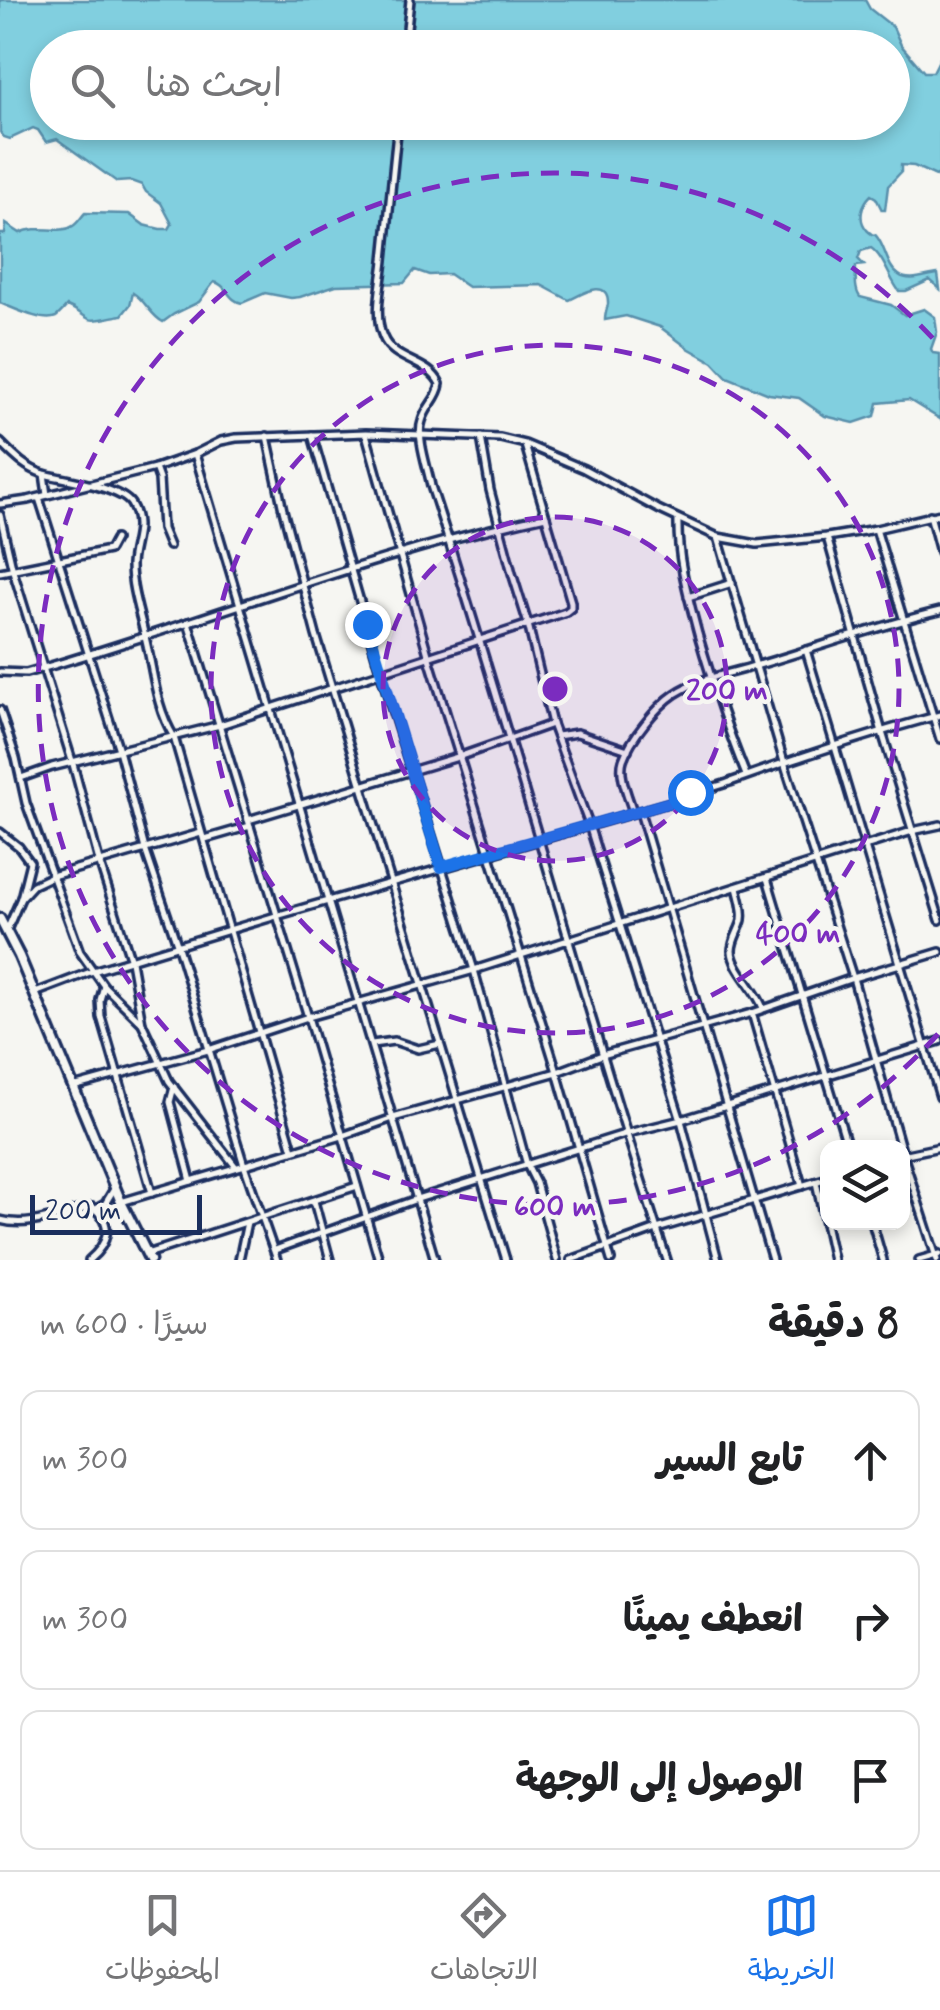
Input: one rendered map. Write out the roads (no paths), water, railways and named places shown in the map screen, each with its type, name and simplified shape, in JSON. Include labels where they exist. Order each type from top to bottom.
[{"type":"main road","points":[[0,919],[148,1257]]},
{"type":"street","points":[[407,30],[410,0]]},
{"type":"street","points":[[396,140],[380,300],[384,340],[396,353],[429,370],[440,384],[438,396],[422,420],[421,434],[432,486],[667,1260]]},
{"type":"street","points":[[366,433],[429,658],[611,1260]]},
{"type":"street","points":[[0,504],[155,468],[221,441],[366,433],[481,436],[524,444],[584,469],[718,537],[740,542],[772,544],[827,537],[940,514]]},
{"type":"street","points":[[312,435],[557,1260]]},
{"type":"street","points":[[268,436],[301,584],[506,1260]]},
{"type":"street","points":[[481,436],[500,526],[552,724],[588,824],[681,1120],[718,1260]]},
{"type":"street","points":[[0,442],[25,465],[44,474],[93,485],[131,504],[138,534],[131,565],[158,706],[174,737],[293,1150]]},
{"type":"street","points":[[20,778],[220,726],[571,608],[524,444]]},
{"type":"street","points":[[195,454],[435,1260]]},
{"type":"street","points":[[155,468],[162,529],[169,546]]},
{"type":"street","points":[[44,474],[47,495]]},
{"type":"street","points":[[39,498],[119,750],[240,1166],[278,1260]]},
{"type":"street","points":[[0,514],[13,571],[132,960],[142,1023],[174,1087],[240,1166]]},
{"type":"street","points":[[930,515],[940,552]]},
{"type":"street","points":[[0,672],[18,674],[90,655],[399,553],[546,516]]},
{"type":"street","points":[[678,518],[678,544],[688,597],[710,678],[746,775]]},
{"type":"street","points":[[876,530],[940,739]]},
{"type":"street","points":[[718,537],[899,1140]]},
{"type":"street","points":[[827,537],[940,920]]},
{"type":"street","points":[[0,572],[110,550],[115,539]]},
{"type":"street","points":[[688,597],[732,582]]},
{"type":"street","points":[[772,1260],[670,909],[622,767],[628,750],[650,718],[680,691],[710,678],[940,611]]},
{"type":"street","points":[[188,622],[379,1260]]},
{"type":"street","points":[[806,650],[940,1097]]},
{"type":"street","points":[[0,710],[3,735],[16,758],[26,803],[76,944],[104,986],[142,1023]]},
{"type":"street","points":[[35,993],[93,971],[391,881],[678,800],[690,792],[936,716]]},
{"type":"street","points":[[21,898],[33,885],[52,876],[249,823],[552,724]]},
{"type":"street","points":[[557,736],[578,733],[628,750]]},
{"type":"street","points":[[73,1087],[474,970],[940,825]]},
{"type":"street","points":[[0,832],[30,862],[21,898],[6,930]]},
{"type":"street","points":[[766,878],[846,1140]]},
{"type":"street","points":[[737,887],[742,919],[734,940],[734,958],[764,1009]]},
{"type":"street","points":[[121,1202],[764,1009],[940,952]]},
{"type":"street","points":[[104,986],[100,1010],[152,1193]]},
{"type":"street","points":[[752,1012],[802,1186]]},
{"type":"street","points":[[372,1044],[394,1041],[418,1050],[440,1044]]},
{"type":"street","points":[[275,1250],[418,1199],[628,1133],[940,1041]]},
{"type":"street","points":[[174,1087],[170,1102],[191,1181]]},
{"type":"street","points":[[910,1151],[940,1146]]},
{"type":"street","points":[[910,1175],[938,1256],[919,1260]]},
{"type":"street","points":[[571,1260],[820,1181]]},
{"type":"street","points":[[816,1182],[832,1260]]},
{"type":"street","points":[[0,1220],[14,1224],[96,1209],[105,1204],[115,1186]]},
{"type":"street","points":[[148,1257],[357,1186]]},
{"type":"street","points":[[314,1201],[330,1260]]},
{"type":"street","points":[[89,1260],[106,1240],[104,1220],[96,1209]]},
{"type":"street","points":[[240,1260],[247,1222]]},
{"type":"street","points":[[874,1230],[883,1260]]},
{"type":"water","points":[[0,0],[865,0],[894,30],[30,30],[30,129],[10,139],[0,132]]},
{"type":"water","points":[[910,56],[924,72],[933,72],[940,58],[940,173],[936,176],[901,165],[901,172],[888,186],[885,210],[871,195],[861,216],[895,272],[908,278],[938,274],[940,289],[930,280],[899,291],[871,248],[861,251],[858,259],[864,265],[856,266],[856,278],[860,297],[891,305],[905,315],[924,309],[935,317],[937,332],[931,349],[940,354],[940,419],[909,400],[878,403],[875,416],[854,423],[825,416],[799,398],[769,394],[727,377],[713,362],[660,327],[626,316],[605,320],[607,295],[598,289],[569,300],[541,285],[468,287],[449,274],[429,275],[415,270],[404,283],[336,285],[291,298],[265,293],[242,303],[214,282],[199,302],[163,322],[133,293],[122,315],[96,320],[67,306],[57,316],[44,318],[0,303],[0,234],[5,234],[6,224],[20,233],[62,230],[75,225],[85,213],[129,214],[144,225],[169,229],[172,224],[161,203],[142,185],[117,182],[58,140],[910,140]]}]
